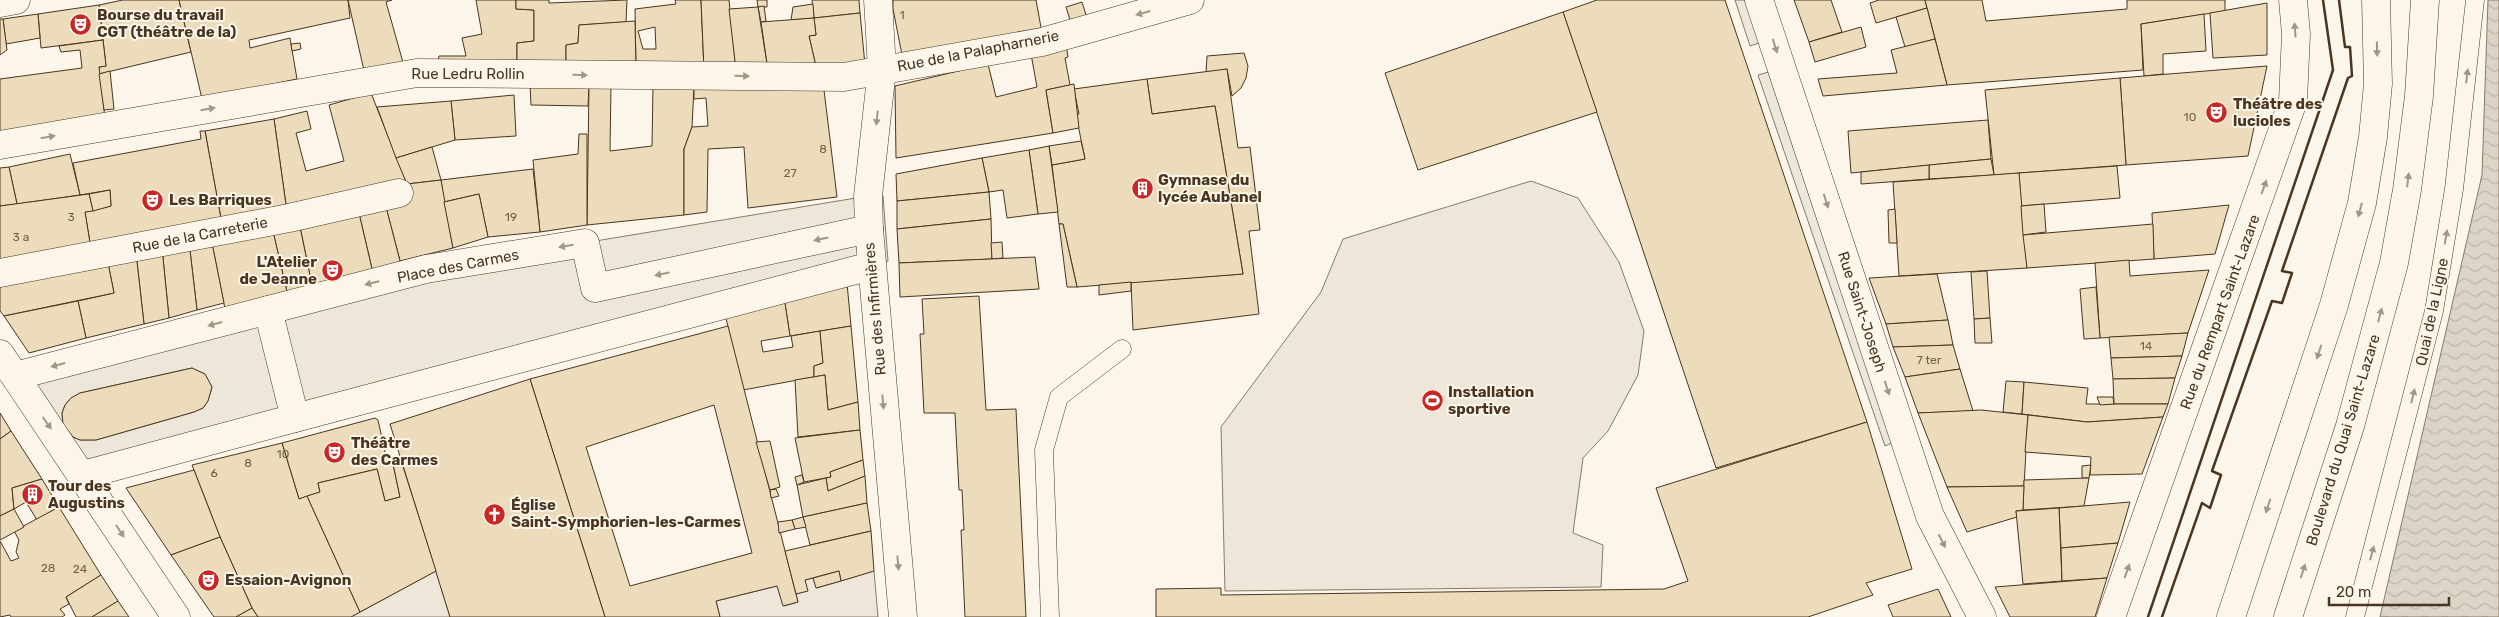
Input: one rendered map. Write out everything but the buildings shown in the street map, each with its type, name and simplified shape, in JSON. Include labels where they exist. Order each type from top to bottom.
[{"type":"street","points":[[0,2],[16,0]]},
{"type":"street","name":"Rue des Infirmières","points":[[878,0],[882,69],[868,196],[869,229],[903,617]]},
{"type":"street","name":"Rue de la Palapharnerie","points":[[882,69],[1042,42],[1190,0]]},
{"type":"street","name":"Rue Saint-Joseph","points":[[1759,0],[1930,516],[1982,617]]},
{"type":"street","name":"Rue du Rempart Saint-Lazare","points":[[2111,617],[2293,101],[2296,34],[2293,0]]},
{"type":"street","points":[[2231,617],[2334,305],[2362,203],[2374,137],[2378,84],[2376,0]]},
{"type":"street","name":"Boulevard du Quai Saint-Lazare","points":[[2288,617],[2350,426],[2394,263],[2407,190],[2419,96],[2425,0]]},
{"type":"street","name":"Rue Ledru Rollin","points":[[0,146],[418,73],[844,77],[882,69]]},
{"type":"street","name":"Rue de la Carreterie","points":[[0,273],[289,218],[399,193]]},
{"type":"street","name":"Place des Carmes","points":[[15,376],[426,269],[585,243],[595,288],[869,229]]},
{"type":"street","points":[[83,475],[871,266]]},
{"type":"street","points":[[268,310],[295,418]]},
{"type":"street","points":[[0,354],[83,475],[176,617]]},
{"type":"lane","name":"Quai de la Ligne","points":[[2355,617],[2434,311],[2454,190],[2475,0]]},
{"type":"lane","points":[[1050,617],[1044,450],[1051,423],[1058,397],[1122,349]]},
{"type":"shaded area","points":[[1735,0],[1749,0],[1762,42],[1750,46]]},
{"type":"shaded area","points":[[1772,71],[1898,440],[1885,446],[1758,75]]},
{"type":"shaded area","name":"Installation sportive","points":[[1531,181],[1578,198],[1619,262],[1644,331],[1638,375],[1608,431],[1583,458],[1573,533],[1603,545],[1601,587],[1225,591],[1221,427],[1321,292],[1343,239]]},
{"type":"shaded area","points":[[868,196],[883,196],[888,261],[83,475],[15,376],[426,269]],"holes":[[[192,368],[205,374],[212,387],[208,401],[203,408],[194,412],[96,440],[80,440],[73,437],[63,424],[62,413],[65,405],[71,398],[80,393]]]},
{"type":"shaded area","points":[[436,571],[450,617],[351,617]]},
{"type":"shaded area","points":[[874,571],[878,617],[720,617],[716,601],[777,586],[784,606],[798,602],[796,594],[807,591],[805,580],[813,578],[817,588]]},
{"type":"water","points":[[2488,0],[2499,0],[2499,617],[2380,617],[2482,175]]},
{"type":"wall","points":[[2148,617],[2333,70],[2323,0]]},
{"type":"wall","points":[[2162,617],[2202,503],[2210,508],[2221,475],[2212,471],[2272,301],[2282,303],[2292,273],[2282,271],[2348,78],[2352,76],[2350,47],[2345,47],[2339,0]]},
{"type":"place","name":"Bourse du travail CGT (théâtre de la)","points":[[81,24]]},
{"type":"place","name":"Théâtre des lucioles","points":[[2217,113]]},
{"type":"place","name":"Gymnase du lycée Aubanel","points":[[1142,189]]},
{"type":"place","name":"Les Barriques","points":[[153,200]]},
{"type":"place","name":"L'Atelier de Jeanne","points":[[333,271]]},
{"type":"place","name":"Installation sportive","points":[[1432,401]]},
{"type":"place","name":"Théâtre des Carmes","points":[[335,452]]},
{"type":"place","name":"Tour des Augustins","points":[[32,495]]},
{"type":"place","name":"Église Saint-Symphorien-les-Carmes","points":[[495,514]]},
{"type":"place","name":"Essaion-Avignon","points":[[209,580]]}]
